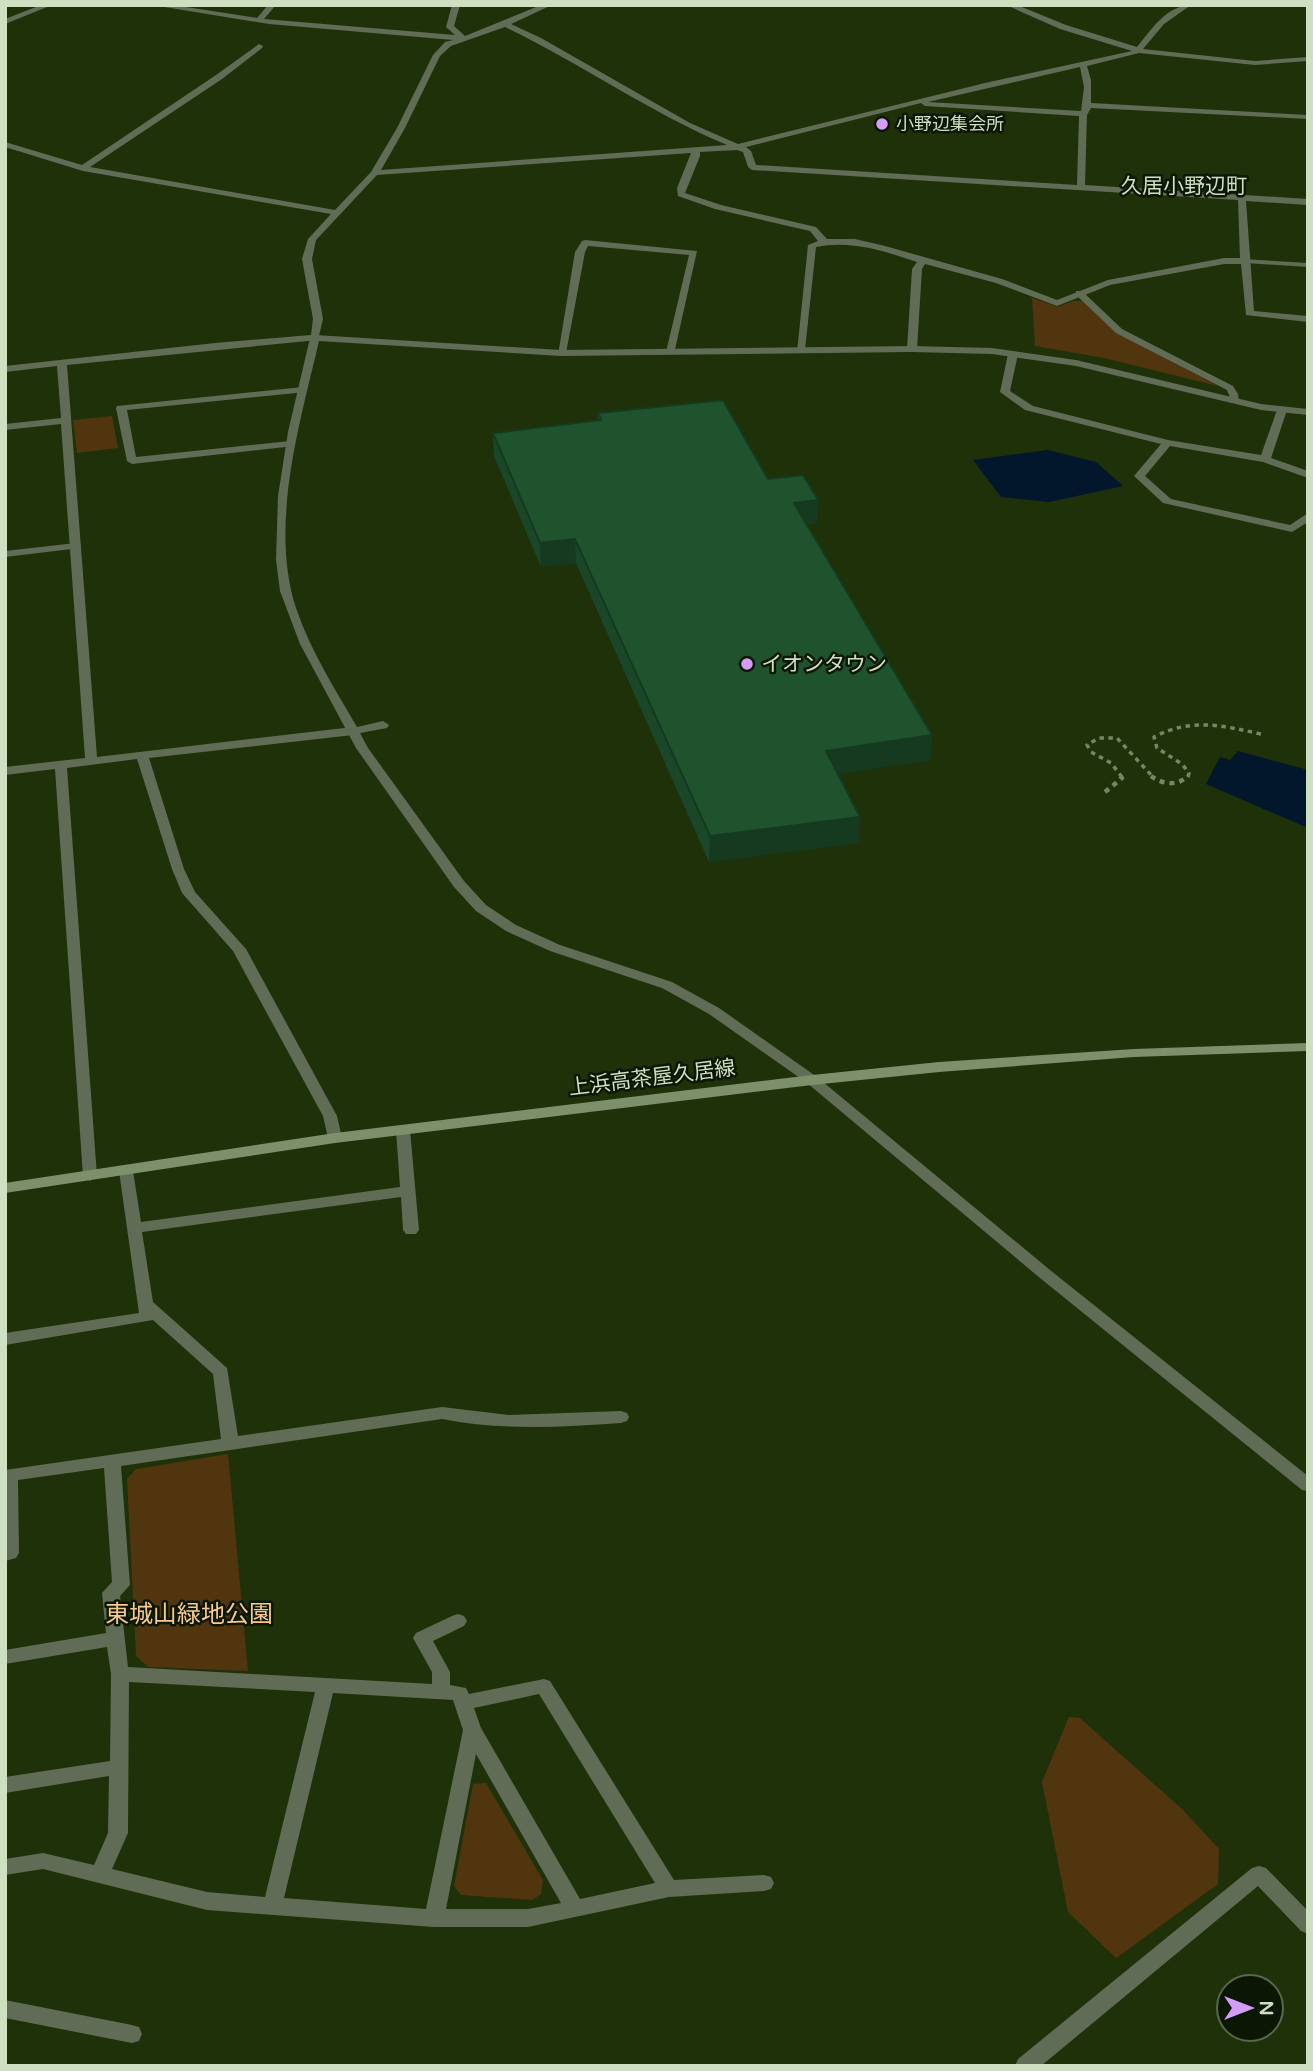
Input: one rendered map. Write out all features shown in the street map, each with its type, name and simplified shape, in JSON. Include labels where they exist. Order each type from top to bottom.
[{"type":"main road","name":"上浜高茶屋久居線","points":[[5,1188],[335,1139],[812,1080],[939,1067],[1134,1053],[1308,1047]]},
{"type":"street","points":[[5,22],[48,5]]},
{"type":"street","points":[[156,5],[269,22],[463,38]]},
{"type":"street","points":[[260,19],[272,5]]},
{"type":"street","points":[[456,5],[450,27],[463,38]]},
{"type":"street","points":[[548,5],[448,44],[437,55],[374,173],[315,233],[307,259],[318,318],[290,444],[283,490],[286,591],[295,619],[327,685],[362,748],[459,884],[481,908],[511,928],[555,948],[667,985],[692,997],[812,1080],[1045,1275],[1308,1485]]},
{"type":"street","points":[[1010,5],[1063,27],[1139,50],[1255,63],[1308,59]]},
{"type":"street","points":[[374,173],[737,147],[1139,50],[1161,22],[1187,5]]},
{"type":"street","points":[[505,24],[687,125],[747,151],[753,163],[752,167],[1308,202]]},
{"type":"street","points":[[83,168],[259,46]]},
{"type":"street","points":[[1081,189],[1086,70],[1082,64]]},
{"type":"street","points":[[909,104],[1308,117]]},
{"type":"street","points":[[5,144],[83,168],[337,213]]},
{"type":"street","points":[[695,150],[696,156],[681,188],[681,194],[718,207],[813,229],[824,242]]},
{"type":"street","points":[[1242,198],[1249,313],[1308,319]]},
{"type":"street","points":[[800,351],[812,245],[824,242],[863,242],[999,281],[1057,303],[1079,293],[1132,278],[1224,261],[1245,261]]},
{"type":"street","points":[[561,353],[580,252],[585,243],[694,253],[671,352]]},
{"type":"street","points":[[912,349],[917,269],[923,261]]},
{"type":"street","points":[[5,369],[315,338],[561,353],[912,349],[1013,354],[1088,365],[1235,401],[1308,412]]},
{"type":"street","points":[[1013,354],[1004,392],[1029,408],[1168,443],[1265,459],[1308,475]]},
{"type":"street","points":[[62,364],[91,761]]},
{"type":"street","points":[[290,444],[132,461],[121,408],[303,390]]},
{"type":"street","points":[[1265,459],[1282,410]]},
{"type":"street","points":[[5,427],[66,421]]},
{"type":"street","points":[[1168,443],[1139,476],[1167,501],[1292,529],[1308,516]]},
{"type":"street","points":[[5,554],[76,546]]},
{"type":"street","points":[[5,771],[354,731],[383,725]]},
{"type":"street","points":[[142,755],[178,869],[189,893],[239,948],[330,1116],[335,1139]]},
{"type":"street","points":[[61,764],[90,1176]]},
{"type":"street","points":[[403,1130],[411,1230]]},
{"type":"street","points":[[5,1339],[147,1317],[126,1171]]},
{"type":"street","points":[[134,1227],[408,1191]]},
{"type":"street","points":[[146,1305],[221,1372],[230,1443]]},
{"type":"street","points":[[5,1554],[10,1553],[7,1476],[442,1413],[465,1418],[522,1422],[621,1418]]},
{"type":"street","points":[[99,1877],[118,1833],[120,1674],[111,1593],[121,1585],[112,1460]]},
{"type":"street","points":[[441,1692],[441,1672],[422,1638],[458,1621]]},
{"type":"street","points":[[5,1657],[115,1639]]},
{"type":"street","points":[[120,1674],[460,1693],[472,1730],[575,1909]]},
{"type":"street","points":[[463,1703],[544,1686],[669,1889]]},
{"type":"street","points":[[272,1906],[325,1687]]},
{"type":"street","points":[[434,1918],[472,1730]]},
{"type":"street","points":[[5,1785],[119,1767]]},
{"type":"street","points":[[5,1867],[43,1861],[99,1877],[206,1901],[434,1918],[528,1918],[669,1889],[764,1883]]},
{"type":"street","points":[[1025,2066],[1259,1874],[1308,1925]]},
{"type":"street","points":[[5,2009],[132,2034]]},
{"type":"lane","points":[[1245,261],[1308,265]]},
{"type":"lane","points":[[1079,293],[1119,331],[1230,388],[1235,401]]},
{"type":"path","points":[[1105,792],[1122,778],[1111,763],[1091,752],[1087,745],[1098,738],[1117,738],[1148,775],[1157,781],[1174,784],[1188,778],[1189,773],[1182,764],[1157,748],[1154,737],[1162,732],[1175,726],[1210,721],[1265,735]]},
{"type":"green space","points":[[1032,298],[1058,307],[1073,301],[1082,301],[1117,332],[1218,386],[1104,358],[1035,346]]},
{"type":"green space","points":[[112,416],[118,448],[77,453],[73,420]]},
{"type":"green space","name":"東城山緑地公園","points":[[228,1454],[248,1671],[148,1667],[136,1656],[127,1479],[136,1469]]},
{"type":"green space","points":[[1069,1717],[1080,1718],[1183,1810],[1219,1849],[1218,1884],[1116,1958],[1068,1912],[1042,1782]]},
{"type":"green space","points":[[486,1783],[543,1880],[541,1894],[532,1900],[461,1895],[454,1886],[473,1784]]},
{"type":"water","points":[[1048,450],[1096,462],[1123,486],[1049,502],[1001,497],[973,460]]},
{"type":"water","points":[[1238,751],[1308,770],[1308,828],[1206,784],[1220,757],[1230,760]]},
{"type":"building","name":"イオンタウン","points":[[723,400],[768,479],[803,475],[818,500],[794,503],[932,735],[826,751],[860,817],[710,836],[575,539],[540,543],[493,433],[601,420],[598,413]]},
{"type":"place","name":"小野辺集会所","points":[[882,124]]},
{"type":"place","name":"イオンタウン","points":[[747,664]]},
{"type":"district","name":"久居小野辺町","points":[[1184,186]]}]
